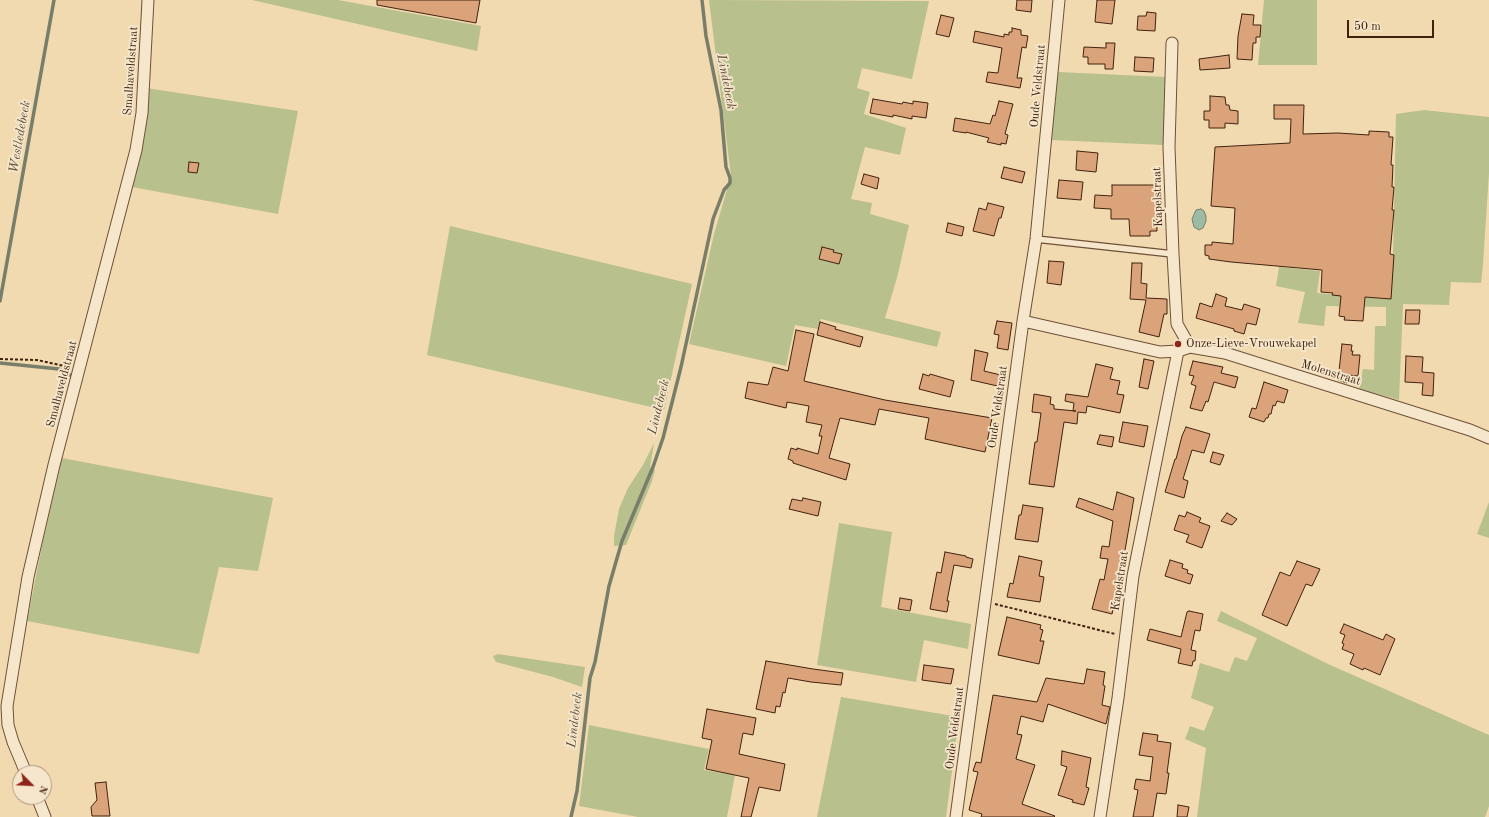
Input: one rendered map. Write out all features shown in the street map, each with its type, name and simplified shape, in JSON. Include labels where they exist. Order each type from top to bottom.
[{"type":"street","name":"Smalhaveldstraat","points":[[23,765],[8,725],[7,706],[28,577],[54,464],[136,150],[142,113],[148,0]]},
{"type":"street","name":"Oude Veldstraat","points":[[956,817],[984,602],[1023,321],[1036,239],[1059,0]]},
{"type":"street","name":"Kapelstraat","points":[[1172,43],[1169,147],[1177,324],[1190,347]]},
{"type":"street","name":"Molenstraat","points":[[1023,321],[1160,352],[1178,351],[1190,347],[1225,353],[1470,430],[1489,438]]},
{"type":"street","name":"Kapelstraat","points":[[1100,817],[1133,576],[1178,351]]},
{"type":"street","points":[[40,805],[45,817]]},
{"type":"lane","points":[[1036,239],[1173,254]]},
{"type":"path","points":[[0,359],[37,360],[68,366],[78,372]]},
{"type":"path","points":[[984,602],[1125,637]]},
{"type":"shaded area","points":[[252,0],[338,0],[481,26],[477,51]]},
{"type":"shaded area","points":[[709,0],[929,1],[912,79],[862,68],[857,88],[870,92],[864,114],[906,128],[900,155],[865,147],[851,199],[872,203],[870,214],[909,225],[897,278],[885,318],[941,332],[937,347],[821,319],[818,329],[795,325],[786,366],[689,344],[714,234],[731,176]]},
{"type":"shaded area","points":[[1264,0],[1317,0],[1317,65],[1258,65]]},
{"type":"shaded area","points":[[1058,72],[1166,77],[1164,145],[1051,140]]},
{"type":"shaded area","points":[[146,88],[298,111],[278,214],[132,187]]},
{"type":"shaded area","points":[[1424,110],[1489,117],[1489,173],[1483,264],[1481,283],[1451,282],[1449,305],[1403,304],[1399,400],[1359,389],[1363,369],[1374,370],[1375,326],[1386,326],[1386,307],[1326,306],[1324,326],[1298,323],[1305,292],[1276,286],[1279,267],[1320,271],[1317,293],[1388,299],[1393,254],[1396,114]]},
{"type":"shaded area","points":[[1201,209],[1204,211],[1206,221],[1203,228],[1199,230],[1194,227],[1192,219],[1196,210]]},
{"type":"shaded area","points":[[450,226],[692,284],[664,410],[427,355]]},
{"type":"shaded area","points":[[654,443],[650,468],[655,470],[652,481],[626,545],[614,546],[614,536],[619,509],[628,488],[643,465]]},
{"type":"shaded area","points":[[62,458],[273,498],[258,571],[219,567],[199,654],[27,621]]},
{"type":"shaded area","points":[[1489,502],[1489,538],[1477,534]]},
{"type":"shaded area","points":[[839,523],[892,532],[881,607],[971,624],[968,649],[924,640],[916,682],[817,665]]},
{"type":"shaded area","points":[[1221,611],[1328,664],[1489,735],[1489,806],[1485,817],[1197,817],[1206,748],[1185,739],[1190,726],[1204,731],[1214,707],[1191,698],[1200,663],[1229,672],[1235,657],[1247,661],[1257,638],[1217,621]]},
{"type":"shaded area","points":[[498,654],[585,667],[582,687],[553,677],[496,662],[493,656]]},
{"type":"shaded area","points":[[841,697],[959,717],[946,817],[817,817]]},
{"type":"shaded area","points":[[589,725],[709,749],[704,770],[735,775],[727,817],[638,817],[579,806]]},
{"type":"building","points":[[377,0],[480,0],[476,23],[377,5]]},
{"type":"building","points":[[1017,0],[1032,0],[1031,12],[1016,10]]},
{"type":"building","points":[[1097,0],[1115,0],[1112,24],[1095,22]]},
{"type":"building","points":[[1147,12],[1156,13],[1155,31],[1137,30],[1138,16],[1146,16]]},
{"type":"building","points":[[1242,14],[1254,15],[1253,25],[1261,25],[1260,37],[1256,37],[1256,43],[1253,43],[1252,60],[1237,59],[1238,36]]},
{"type":"building","points":[[941,15],[954,18],[949,37],[936,34]]},
{"type":"building","points":[[1012,28],[1021,30],[1021,35],[1028,36],[1026,48],[1022,47],[1017,78],[1022,78],[1020,88],[986,82],[988,72],[998,73],[1002,48],[973,42],[975,31],[1004,37],[1004,34],[1009,35],[1009,32],[1012,32]]},
{"type":"building","points":[[1106,43],[1115,43],[1113,69],[1105,69],[1105,64],[1088,64],[1088,57],[1083,57],[1084,47],[1106,48]]},
{"type":"building","points":[[1229,55],[1230,68],[1200,70],[1199,59]]},
{"type":"building","points":[[1135,57],[1154,58],[1153,72],[1134,71]]},
{"type":"building","points":[[1210,96],[1225,97],[1226,105],[1229,105],[1230,110],[1238,111],[1238,124],[1225,123],[1225,128],[1209,128],[1209,120],[1204,120],[1204,111],[1210,111]]},
{"type":"building","points":[[873,99],[902,104],[903,102],[913,104],[913,101],[928,103],[926,118],[912,116],[912,119],[893,115],[893,117],[870,113]]},
{"type":"building","points":[[999,101],[1013,104],[1005,134],[1008,135],[1006,144],[1001,143],[1001,145],[987,142],[989,138],[966,132],[953,131],[955,118],[990,124],[993,115],[995,116]]},
{"type":"building","points":[[1274,105],[1304,105],[1303,134],[1338,133],[1369,135],[1369,131],[1389,132],[1389,137],[1393,137],[1391,165],[1393,165],[1392,187],[1394,187],[1392,210],[1394,210],[1390,254],[1394,255],[1391,299],[1365,297],[1363,321],[1344,320],[1345,317],[1339,316],[1341,296],[1332,295],[1333,293],[1321,292],[1322,270],[1231,262],[1209,259],[1209,256],[1205,255],[1205,245],[1212,245],[1212,242],[1233,244],[1235,208],[1211,206],[1215,147],[1290,143],[1291,119],[1274,119]]},
{"type":"building","points":[[1077,151],[1098,153],[1096,172],[1076,170]]},
{"type":"building","points":[[189,162],[199,163],[197,173],[188,172]]},
{"type":"building","points":[[1004,167],[1025,172],[1022,183],[1001,178]]},
{"type":"building","points":[[864,174],[879,178],[877,189],[861,184]]},
{"type":"building","points":[[1059,180],[1083,182],[1081,200],[1057,198]]},
{"type":"building","points":[[1112,185],[1156,185],[1157,231],[1150,231],[1150,236],[1130,236],[1129,219],[1111,219],[1111,209],[1094,208],[1095,195],[1112,196]]},
{"type":"building","points":[[988,203],[1004,207],[994,236],[973,231],[979,208],[986,210]]},
{"type":"building","points":[[948,223],[964,227],[962,236],[946,232]]},
{"type":"building","points":[[822,247],[842,254],[839,264],[819,259]]},
{"type":"building","points":[[1049,261],[1064,262],[1061,285],[1047,283]]},
{"type":"building","points":[[1132,263],[1142,263],[1141,283],[1147,284],[1146,298],[1167,299],[1167,314],[1164,314],[1159,337],[1139,332],[1146,300],[1130,299]]},
{"type":"building","points":[[1216,294],[1227,298],[1225,306],[1242,310],[1244,304],[1260,309],[1256,325],[1247,323],[1244,334],[1234,331],[1234,329],[1196,318],[1200,303],[1212,307]]},
{"type":"building","points":[[1406,310],[1420,310],[1419,324],[1405,324]]},
{"type":"building","points":[[997,321],[1012,323],[1008,350],[997,348],[999,335],[994,334]]},
{"type":"building","points":[[820,322],[836,327],[835,329],[863,337],[860,347],[817,335]]},
{"type":"building","points":[[796,330],[814,334],[804,381],[885,400],[992,418],[985,452],[925,439],[929,418],[879,409],[875,425],[840,418],[829,458],[850,464],[846,480],[793,463],[793,461],[788,459],[791,448],[797,450],[797,448],[818,454],[822,436],[819,436],[822,425],[806,422],[809,406],[787,402],[786,408],[745,398],[748,382],[768,385],[773,367],[788,371]]},
{"type":"building","points":[[1342,344],[1352,345],[1352,355],[1360,355],[1358,376],[1348,375],[1347,383],[1338,380]]},
{"type":"building","points":[[975,350],[988,353],[984,371],[1005,376],[1002,387],[971,380]]},
{"type":"building","points":[[1406,356],[1423,357],[1422,372],[1434,373],[1433,396],[1422,395],[1423,383],[1405,382]]},
{"type":"building","points":[[1144,359],[1154,361],[1148,389],[1139,387]]},
{"type":"building","points":[[1193,361],[1223,367],[1221,373],[1238,377],[1235,388],[1214,382],[1208,402],[1206,401],[1202,411],[1190,408],[1196,386],[1191,384],[1194,376],[1189,375]]},
{"type":"building","points":[[1096,364],[1113,368],[1110,379],[1120,381],[1117,394],[1124,395],[1120,413],[1087,406],[1086,413],[1078,412],[1077,424],[1064,422],[1054,487],[1029,484],[1041,413],[1032,412],[1034,394],[1051,397],[1050,404],[1054,405],[1054,409],[1073,411],[1074,403],[1065,401],[1066,394],[1088,397]]},
{"type":"building","points":[[923,374],[929,376],[930,374],[954,381],[950,397],[919,389]]},
{"type":"building","points":[[1264,382],[1288,390],[1284,403],[1277,401],[1275,406],[1273,405],[1271,414],[1269,414],[1268,418],[1266,418],[1264,422],[1249,417],[1252,408],[1256,409]]},
{"type":"building","points":[[1123,422],[1148,426],[1144,447],[1119,442]]},
{"type":"building","points":[[1186,427],[1210,434],[1204,453],[1192,450],[1183,479],[1188,481],[1184,498],[1165,492]]},
{"type":"building","points":[[1100,435],[1114,437],[1112,447],[1097,444]]},
{"type":"building","points":[[1213,452],[1224,455],[1220,465],[1210,462]]},
{"type":"building","points":[[1117,492],[1134,498],[1118,583],[1120,583],[1112,614],[1092,609],[1100,579],[1104,580],[1108,559],[1100,558],[1102,546],[1109,547],[1113,521],[1076,507],[1079,498],[1113,510]]},
{"type":"building","points":[[803,498],[821,502],[818,516],[789,509],[792,499],[802,501]]},
{"type":"building","points":[[1023,505],[1043,508],[1038,542],[1015,539],[1019,515],[1021,515]]},
{"type":"building","points":[[1187,512],[1201,518],[1199,522],[1210,526],[1202,548],[1186,542],[1189,535],[1174,530],[1179,515],[1185,517]]},
{"type":"building","points":[[1227,513],[1237,519],[1232,525],[1221,521]]},
{"type":"building","points":[[945,552],[966,556],[973,559],[971,568],[954,565],[947,601],[949,601],[947,612],[930,609],[937,572],[941,573]]},
{"type":"building","points":[[1019,556],[1042,561],[1039,576],[1044,577],[1040,602],[1007,597],[1010,583],[1013,584]]},
{"type":"building","points":[[1170,560],[1183,564],[1182,568],[1188,570],[1187,573],[1193,575],[1190,584],[1165,576]]},
{"type":"building","points":[[1297,561],[1320,569],[1312,586],[1306,584],[1287,626],[1262,615],[1280,572],[1290,576]]},
{"type":"building","points":[[900,598],[912,600],[910,611],[898,609]]},
{"type":"building","points":[[1189,611],[1203,614],[1200,631],[1195,630],[1191,650],[1196,651],[1195,661],[1193,661],[1192,666],[1178,663],[1181,649],[1147,640],[1150,629],[1181,637],[1187,612]]},
{"type":"building","points":[[1007,617],[1041,625],[1040,629],[1043,630],[1040,641],[1044,641],[1039,664],[998,655]]},
{"type":"building","points":[[1344,624],[1383,640],[1386,634],[1395,639],[1380,675],[1350,664],[1354,654],[1342,649],[1344,644],[1342,643],[1345,635],[1340,633]]},
{"type":"building","points":[[766,661],[843,673],[841,685],[788,678],[780,707],[776,706],[775,713],[756,709]]},
{"type":"building","points":[[924,665],[954,669],[951,684],[922,680]]},
{"type":"building","points":[[1087,669],[1105,672],[1103,685],[1105,686],[1102,705],[1110,707],[1106,724],[1048,704],[1043,722],[1021,716],[1017,734],[1022,735],[1016,759],[1035,765],[1022,804],[1055,816],[981,817],[982,814],[969,810],[978,772],[973,771],[976,762],[981,763],[993,695],[1037,702],[1046,678],[1084,684]]},
{"type":"building","points":[[707,709],[756,718],[753,735],[743,733],[739,754],[785,764],[780,791],[759,787],[751,817],[741,817],[749,778],[706,769],[712,740],[702,738]]},
{"type":"building","points":[[1143,733],[1158,735],[1157,741],[1171,743],[1167,773],[1169,773],[1166,794],[1157,793],[1153,817],[1133,817],[1138,790],[1134,789],[1136,779],[1150,781],[1153,757],[1139,755]]},
{"type":"building","points":[[1062,751],[1091,758],[1086,787],[1089,788],[1084,805],[1072,802],[1073,800],[1058,795],[1067,767],[1061,765]]},
{"type":"building","points":[[106,782],[110,816],[92,816],[91,807],[97,800],[95,783]]},
{"type":"building","points":[[1178,805],[1189,807],[1187,817],[1177,817]]},
{"type":"waterway","name":"Westledebeek","points":[[0,301],[54,0]]},
{"type":"waterway","name":"Lindebeek","points":[[571,817],[577,791],[590,678],[595,662],[609,586],[622,541],[653,467],[663,438],[681,367],[713,219],[724,190],[730,183],[730,178],[726,167],[721,110],[706,36],[702,0]]},
{"type":"waterway","points":[[0,363],[59,369],[70,375]]},
{"type":"place","name":"Onze-Lieve-Vrouwekapel","points":[[1178,344]]}]
